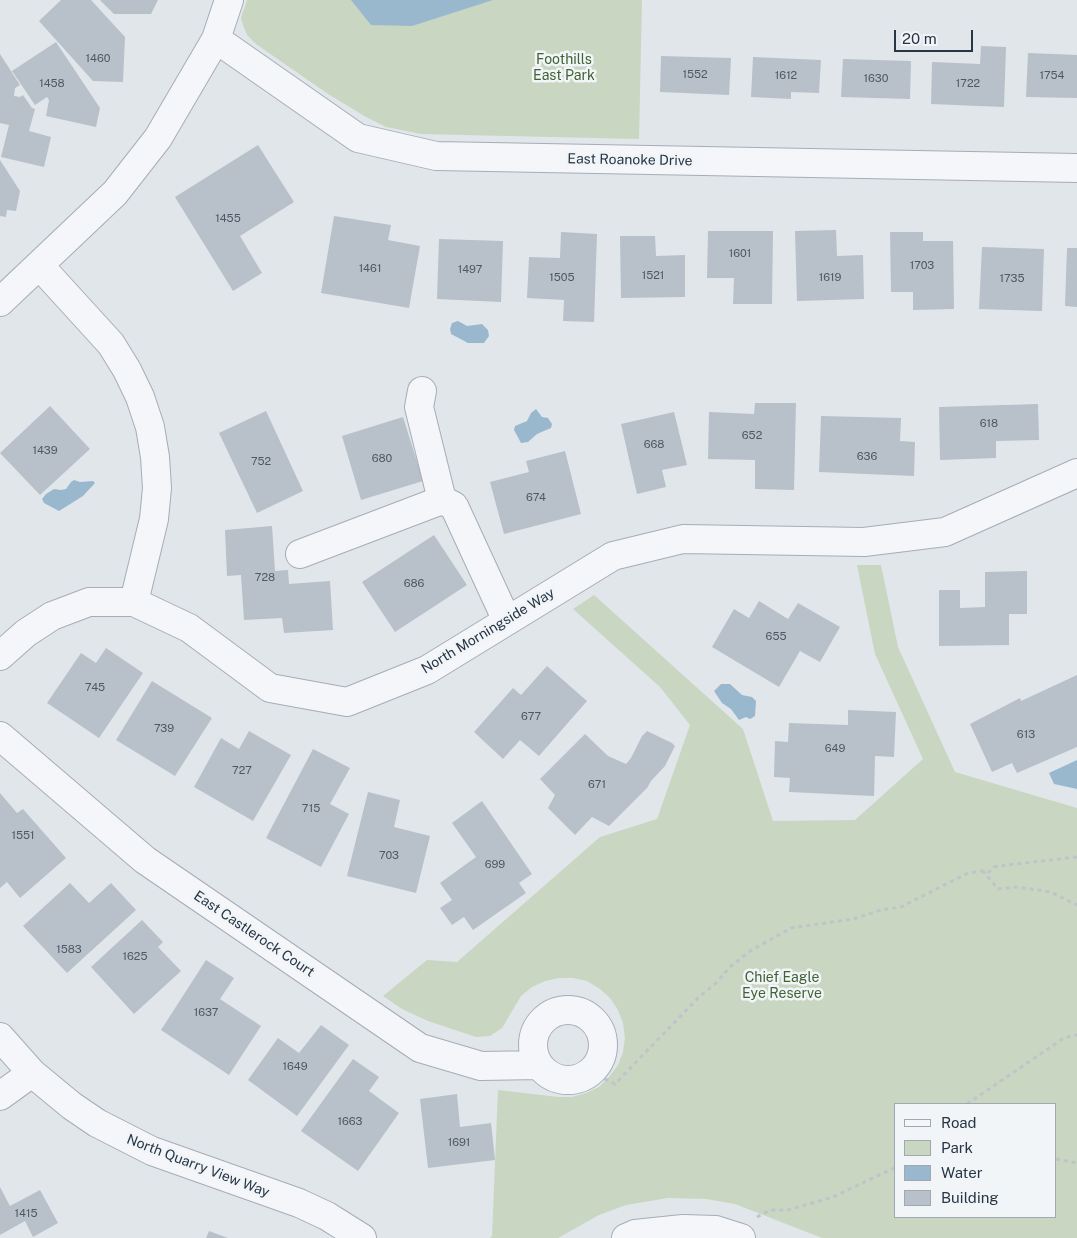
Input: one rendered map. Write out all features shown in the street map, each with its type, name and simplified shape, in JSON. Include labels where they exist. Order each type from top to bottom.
[{"type":"street","points":[[0,302],[115,193],[152,146],[216,39],[229,0]]},
{"type":"street","name":"East Roanoke Drive","points":[[216,39],[358,138],[436,156],[1077,168]]},
{"type":"street","points":[[0,656],[26,634],[52,616],[89,602],[134,602],[154,519],[157,488],[155,457],[150,427],[140,398],[127,370],[111,344],[39,265]]},
{"type":"street","points":[[422,391],[419,407],[442,500]]},
{"type":"street","name":"North Morningside Way","points":[[134,602],[188,628],[270,688],[347,702],[427,670],[613,556],[683,539],[864,542],[945,532],[1077,473]]},
{"type":"street","points":[[300,554],[442,500],[454,506],[508,621]]},
{"type":"street","name":"East Castlerock Court","points":[[0,736],[145,860],[420,1048],[481,1066],[539,1064]]},
{"type":"street","points":[[561,1010],[575,1010],[588,1016],[598,1025],[603,1038],[603,1052],[598,1064],[590,1072],[575,1080],[561,1080],[548,1074],[539,1064],[533,1052],[533,1038],[539,1025],[548,1015],[561,1010]]},
{"type":"street","name":"North Quarry View Way","points":[[0,1037],[32,1073],[98,1124],[152,1151],[327,1216],[362,1238]]},
{"type":"street","points":[[0,1096],[32,1073]]},
{"type":"street","points":[[626,1238],[635,1234],[683,1229],[716,1230],[739,1237]]},
{"type":"path","points":[[590,1072],[615,1084],[698,998],[730,968],[750,951],[791,928],[853,919],[880,910],[901,906],[968,873],[989,872],[994,867],[1007,865],[1077,857]]},
{"type":"path","points":[[983,872],[998,889],[1017,887],[1051,892],[1077,905]]},
{"type":"path","points":[[968,1103],[1064,1038],[1077,1035]]},
{"type":"path","points":[[1057,1159],[1077,1164]]},
{"type":"path","points":[[739,1237],[749,1221],[770,1210],[788,1210],[833,1197],[894,1168]]},
{"type":"green space","name":"Foothills East Park","points":[[247,0],[642,0],[639,139],[421,134],[386,127],[328,94],[256,44],[247,35],[241,18]]},
{"type":"green space","name":"Chief Eagle Eye Reserve","points":[[857,565],[881,565],[898,647],[955,772],[1077,808],[1077,1238],[822,1238],[735,1204],[706,1199],[668,1198],[626,1205],[599,1215],[558,1238],[490,1238],[492,1236],[498,1090],[572,1097],[599,1087],[618,1065],[623,1052],[625,1038],[623,1023],[618,1010],[610,998],[587,981],[559,978],[545,981],[532,987],[521,996],[502,1028],[490,1036],[476,1037],[428,1021],[402,1009],[383,996],[427,960],[457,962],[600,837],[657,819],[690,725],[660,687],[573,609],[594,595],[743,729],[773,821],[855,820],[923,759],[875,654]]},
{"type":"water","points":[[351,0],[493,0],[412,26],[371,25]]},
{"type":"water","points":[[458,321],[467,326],[482,324],[488,330],[489,336],[484,343],[468,343],[451,334],[452,323]]},
{"type":"water","points":[[536,409],[542,417],[548,418],[552,424],[551,428],[537,434],[528,442],[521,443],[514,430],[515,426],[527,421],[531,413]]},
{"type":"water","points":[[74,480],[80,482],[93,481],[95,483],[83,496],[59,511],[44,503],[42,499],[46,494],[54,489],[66,489]]},
{"type":"water","points":[[721,684],[730,684],[742,695],[752,697],[756,701],[755,716],[750,719],[746,717],[739,720],[731,709],[722,703],[714,691]]},
{"type":"water","points":[[1077,760],[1077,789],[1054,784],[1049,773]]},
{"type":"building","points":[[61,0],[91,0],[125,37],[123,82],[93,81],[39,21]]},
{"type":"building","points":[[100,0],[158,0],[151,14],[114,14]]},
{"type":"building","points":[[56,42],[100,108],[96,127],[46,116],[49,100],[47,97],[35,105],[12,71]]},
{"type":"building","points":[[981,46],[1006,47],[1004,107],[931,104],[932,62],[980,64]]},
{"type":"building","points":[[1028,53],[1077,55],[1077,98],[1026,97]]},
{"type":"building","points":[[0,54],[20,85],[15,88],[14,96],[20,97],[23,95],[32,108],[35,109],[29,131],[51,137],[44,167],[1,157],[9,125],[0,123]]},
{"type":"building","points":[[661,56],[731,58],[729,95],[660,92]]},
{"type":"building","points":[[753,57],[821,60],[819,93],[791,92],[791,99],[751,97]]},
{"type":"building","points":[[843,59],[911,61],[910,99],[841,97]]},
{"type":"building","points":[[258,145],[294,202],[240,236],[262,273],[233,291],[175,197]]},
{"type":"building","points":[[0,160],[20,191],[16,211],[7,210],[6,217],[0,216]]},
{"type":"building","points":[[334,216],[391,225],[388,240],[420,246],[409,308],[321,293]]},
{"type":"building","points":[[836,230],[837,256],[863,255],[864,299],[797,301],[795,231]]},
{"type":"building","points":[[708,231],[773,231],[772,304],[733,304],[734,278],[707,278]]},
{"type":"building","points":[[561,232],[597,234],[594,322],[563,321],[564,300],[527,298],[529,257],[560,258]]},
{"type":"building","points":[[890,232],[923,232],[923,241],[953,241],[954,309],[913,310],[913,292],[891,292]]},
{"type":"building","points":[[620,236],[655,236],[656,256],[685,255],[685,297],[621,298]]},
{"type":"building","points":[[439,239],[503,241],[501,302],[437,299]]},
{"type":"building","points":[[982,247],[1044,249],[1042,311],[979,309]]},
{"type":"building","points":[[1067,248],[1077,248],[1077,307],[1065,306]]},
{"type":"building","points":[[755,403],[796,403],[794,490],[755,489],[755,460],[708,459],[709,412],[754,414]]},
{"type":"building","points":[[1038,404],[1039,440],[996,441],[996,458],[940,460],[939,407]]},
{"type":"building","points":[[50,406],[90,449],[40,495],[0,453]]},
{"type":"building","points":[[266,411],[303,491],[257,513],[219,433]]},
{"type":"building","points":[[674,412],[687,465],[662,470],[666,487],[637,494],[621,424]]},
{"type":"building","points":[[821,416],[901,418],[900,441],[915,442],[914,476],[819,472]]},
{"type":"building","points":[[403,417],[423,481],[361,500],[342,436]]},
{"type":"building","points":[[565,451],[581,514],[504,534],[490,482],[529,472],[526,461]]},
{"type":"building","points":[[272,526],[275,571],[288,570],[289,584],[330,581],[333,630],[284,633],[282,618],[244,620],[241,575],[227,576],[225,530]]},
{"type":"building","points":[[434,535],[467,585],[395,632],[362,582]]},
{"type":"building","points":[[1027,571],[1027,614],[1009,614],[1009,645],[939,646],[939,590],[960,590],[960,608],[985,607],[985,572]]},
{"type":"building","points":[[759,601],[788,619],[798,603],[840,627],[820,662],[800,651],[779,687],[712,647],[734,609],[749,618]]},
{"type":"building","points":[[106,648],[143,673],[99,738],[47,703],[81,653],[96,663]]},
{"type":"building","points":[[547,666],[587,701],[539,756],[520,740],[503,759],[474,732],[513,688],[521,695]]},
{"type":"building","points":[[1077,675],[1077,747],[1017,773],[1012,763],[992,772],[970,724],[1020,698],[1021,701]]},
{"type":"building","points":[[152,681],[212,718],[175,776],[116,740]]},
{"type":"building","points":[[848,710],[896,712],[894,757],[875,756],[874,796],[789,792],[790,778],[774,777],[775,741],[788,742],[789,723],[848,725]]},
{"type":"building","points":[[249,731],[291,755],[253,821],[194,787],[221,738],[239,749]]},
{"type":"building","points":[[647,731],[675,746],[665,766],[647,788],[609,826],[592,817],[575,835],[548,808],[555,795],[540,779],[585,734],[608,756],[626,764],[642,736]]},
{"type":"building","points":[[313,749],[350,768],[330,804],[349,814],[321,867],[266,838]]},
{"type":"building","points":[[368,792],[400,800],[394,827],[430,836],[416,893],[347,876]]},
{"type":"building","points":[[0,793],[17,813],[23,809],[66,858],[20,898],[7,882],[0,888]]},
{"type":"building","points":[[482,801],[532,874],[519,883],[526,893],[473,930],[464,917],[452,925],[440,908],[452,900],[440,883],[476,857],[452,823]]},
{"type":"building","points":[[70,883],[89,903],[111,883],[136,910],[67,973],[23,926]]},
{"type":"building","points":[[142,920],[163,942],[158,947],[181,971],[134,1014],[91,967]]},
{"type":"building","points":[[206,960],[234,978],[220,999],[261,1026],[229,1075],[161,1030]]},
{"type":"building","points":[[321,1025],[349,1045],[297,1116],[248,1080],[278,1038],[299,1053]]},
{"type":"building","points":[[353,1059],[379,1077],[369,1091],[399,1113],[358,1171],[301,1131]]},
{"type":"building","points":[[457,1094],[460,1127],[491,1123],[495,1160],[428,1168],[420,1099]]},
{"type":"building","points":[[0,1187],[10,1206],[40,1190],[58,1223],[33,1237],[25,1221],[0,1235]]},
{"type":"building","points":[[209,1231],[228,1238],[206,1238]]}]
